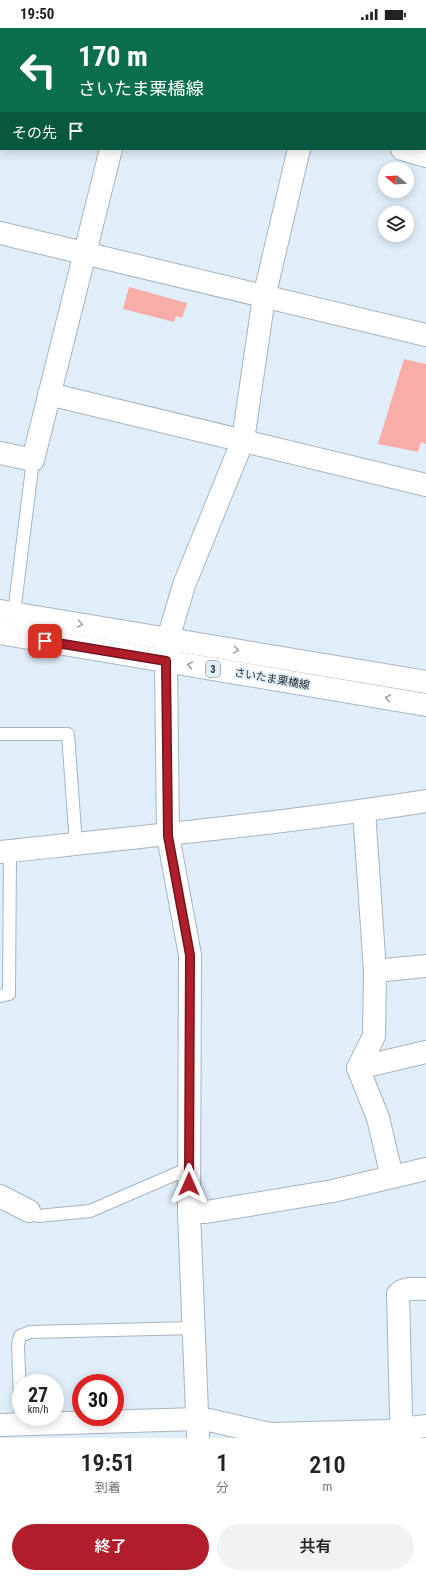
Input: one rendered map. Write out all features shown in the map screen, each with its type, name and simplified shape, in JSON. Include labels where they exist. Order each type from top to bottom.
[{"type":"street","points":[[0,454],[33,460],[111,150]]},
{"type":"street","points":[[197,1429],[189,1212],[190,955],[168,836],[166,661],[168,639],[184,585],[243,440],[264,297],[299,150]]},
{"type":"street","points":[[0,233],[426,336]]},
{"type":"street","points":[[49,394],[426,485]]},
{"type":"street","name":"さいたま栗橋線","points":[[7,612],[426,682]]},
{"type":"street","name":"さいたま栗橋線","points":[[0,633],[426,705]]},
{"type":"street","points":[[5,852],[168,836],[426,801]]},
{"type":"street","points":[[364,810],[375,971],[374,1036],[358,1068],[378,1118],[392,1177]]},
{"type":"street","points":[[375,971],[426,966]]},
{"type":"street","points":[[358,1068],[426,1052]]},
{"type":"street","points":[[189,1212],[206,1212],[333,1191],[426,1169]]},
{"type":"street","points":[[0,1196],[29,1211]]},
{"type":"street","points":[[404,1429],[401,1415],[398,1294],[407,1289],[426,1289]]},
{"type":"street","points":[[11,1424],[197,1429],[209,1420],[270,1434],[388,1432],[426,1426]]},
{"type":"lane","points":[[7,612],[33,460]]},
{"type":"lane","points":[[0,734],[68,734],[76,844]]},
{"type":"lane","points":[[0,996],[9,994],[5,852]]},
{"type":"lane","points":[[29,1211],[38,1216],[90,1211],[178,1173],[189,1171]]},
{"type":"lane","points":[[11,1424],[20,1336],[30,1332],[194,1328]]},
{"type":"building","points":[[129,287],[187,303],[182,318],[176,316],[174,322],[123,309]]},
{"type":"building","points":[[404,359],[426,364],[426,444],[421,442],[418,452],[378,444]]},
{"type":"route","points":[[45,641],[166,661],[168,836],[190,955],[189,1184]]}]
